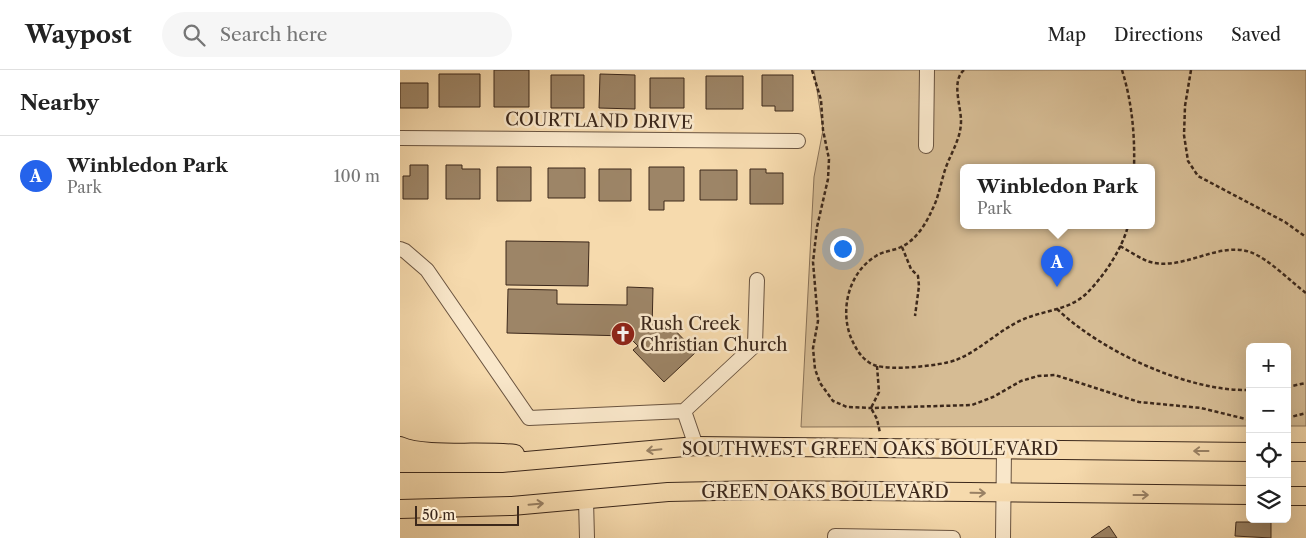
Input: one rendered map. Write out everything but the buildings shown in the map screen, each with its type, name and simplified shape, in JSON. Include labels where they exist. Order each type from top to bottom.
[{"type":"main road","points":[[400,446],[422,451],[491,451],[562,460]]},
{"type":"main road","name":"SOUTHWEST GREEN OAKS BOULEVARD","points":[[400,463],[502,463],[562,460],[696,446],[1246,452]]},
{"type":"main road","points":[[1291,452],[1306,452]]},
{"type":"main road","name":"GREEN OAKS BOULEVARD","points":[[400,509],[512,506],[668,492],[760,490],[1246,496]]},
{"type":"main road","points":[[1291,496],[1306,496]]},
{"type":"main road","points":[[400,521],[420,509]]},
{"type":"street","points":[[926,146],[927,70]]},
{"type":"street","name":"COURTLAND DRIVE","points":[[400,138],[798,141]]},
{"type":"street","points":[[400,249],[427,270],[529,418],[684,410],[755,345],[757,280]]},
{"type":"street","points":[[684,410],[696,446]]},
{"type":"street","points":[[1003,538],[1004,450]]},
{"type":"street","points":[[586,500],[587,538]]},
{"type":"street","points":[[835,538],[835,536],[845,536],[953,538]]},
{"type":"path","points":[[812,70],[821,100],[823,130],[829,159],[828,179],[817,227],[813,262],[818,321],[814,348],[815,370],[820,383],[833,401],[847,407],[871,408],[972,405],[1038,376],[1055,376],[1139,402],[1201,408],[1246,419]]},
{"type":"path","points":[[964,70],[958,84],[961,122],[958,139],[946,167],[932,210],[915,236],[902,247],[877,255],[863,266],[852,283],[846,303],[848,328],[855,346],[863,358],[878,366],[932,365],[956,360],[1024,319],[1068,306],[1086,293],[1120,246],[1127,229]]},
{"type":"path","points":[[1122,70],[1131,108],[1135,147],[1134,164]]},
{"type":"path","points":[[1191,70],[1185,106],[1184,135],[1188,161],[1198,176],[1285,222],[1306,237]]},
{"type":"path","points":[[1120,246],[1148,261],[1164,263],[1222,252],[1250,252],[1306,293]]},
{"type":"path","points":[[902,247],[911,269],[918,276],[920,286],[915,316]]},
{"type":"path","points":[[1057,308],[1071,322],[1117,353],[1196,383],[1218,388],[1246,390]]},
{"type":"path","points":[[871,408],[879,392],[878,366]]},
{"type":"path","points":[[1291,386],[1306,383]]},
{"type":"path","points":[[871,408],[878,419],[880,437]]},
{"type":"path","points":[[1291,417],[1306,413]]},
{"type":"shaded area","points":[[814,70],[1306,70],[1306,426],[1291,426],[1291,343],[1246,343],[1246,426],[801,427],[814,177],[823,130]]},
{"type":"place","name":"Winbledon Park","points":[[1057,287]]},
{"type":"place","name":"Rush Creek Christian Church","points":[[623,334]]}]
